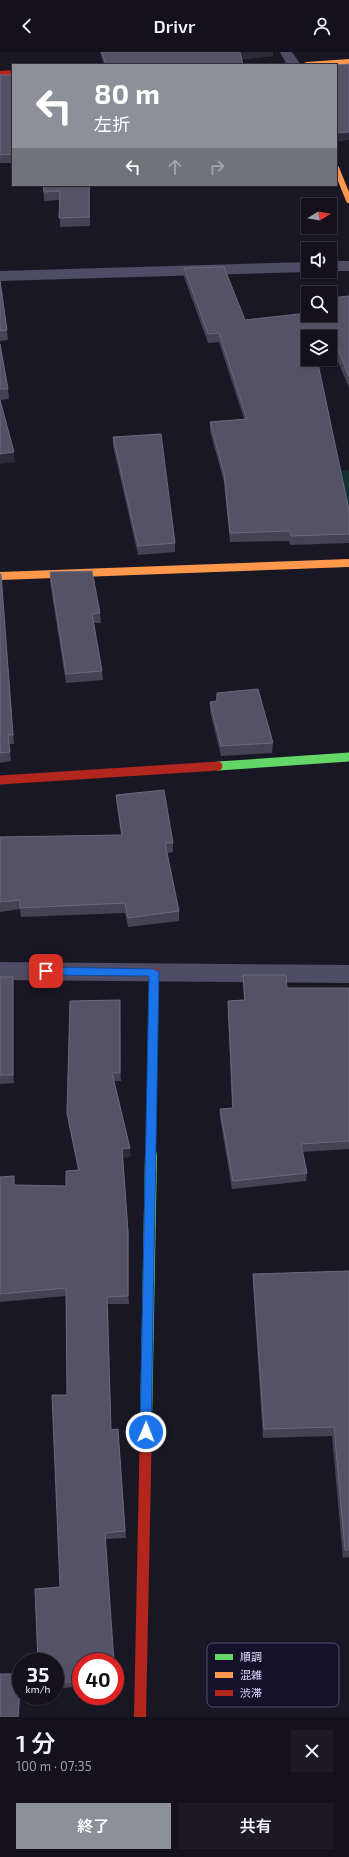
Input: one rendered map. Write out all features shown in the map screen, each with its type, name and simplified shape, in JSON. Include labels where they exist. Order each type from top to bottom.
[{"type":"street","points":[[286,52],[293,64]]},
{"type":"street","points":[[320,64],[349,62]]},
{"type":"street","points":[[0,74],[12,73]]},
{"type":"street","points":[[337,170],[349,200]]},
{"type":"street","points":[[337,266],[349,266]]},
{"type":"street","points":[[0,276],[301,267]]},
{"type":"street","points":[[0,576],[349,563]]},
{"type":"street","points":[[0,780],[349,758]]},
{"type":"street","points":[[0,971],[349,974]]},
{"type":"street","points":[[140,1717],[154,972]]},
{"type":"green space","points":[[349,470],[349,508],[330,471]]},
{"type":"building","points":[[102,52],[240,52],[243,64],[106,64]]},
{"type":"building","points":[[349,64],[349,132],[337,133],[337,65]]},
{"type":"building","points":[[0,75],[12,75],[12,154],[0,155]]},
{"type":"building","points":[[43,186],[89,186],[89,217],[59,218],[60,191],[44,192]]},
{"type":"building","points":[[224,267],[245,320],[301,314],[301,322],[337,322],[337,297],[349,296],[349,377],[337,347],[337,330],[301,330],[301,366],[318,366],[349,510],[349,534],[291,536],[290,531],[230,533],[224,473],[210,422],[247,419],[219,333],[208,334],[184,268]]},
{"type":"building","points":[[0,281],[7,330],[0,331]]},
{"type":"building","points":[[0,344],[8,389],[0,389]]},
{"type":"building","points":[[0,400],[14,452],[0,454]]},
{"type":"building","points":[[161,434],[175,543],[138,546],[113,437]]},
{"type":"building","points":[[92,571],[100,613],[92,614],[102,671],[66,674],[50,572]]},
{"type":"building","points":[[0,574],[13,735],[8,735],[10,752],[0,753]]},
{"type":"building","points":[[258,689],[273,743],[221,746],[210,702],[217,701],[217,693]]},
{"type":"building","points":[[164,790],[173,843],[165,843],[179,911],[128,918],[125,903],[20,908],[20,900],[0,902],[0,837],[122,835],[116,795]]},
{"type":"building","points":[[243,975],[286,975],[287,988],[349,988],[349,1141],[301,1144],[307,1173],[233,1181],[220,1109],[233,1108],[228,1001],[245,1000]]},
{"type":"building","points":[[0,977],[13,977],[13,1075],[0,1075]]},
{"type":"building","points":[[120,1000],[120,1073],[112,1073],[130,1148],[122,1149],[128,1232],[128,1296],[107,1297],[111,1430],[118,1429],[125,1531],[105,1533],[113,1653],[72,1653],[72,1682],[64,1682],[64,1653],[38,1653],[35,1589],[60,1587],[52,1395],[67,1395],[66,1288],[0,1294],[0,1177],[14,1176],[14,1185],[66,1186],[66,1171],[79,1170],[67,1113],[70,1001]]},
{"type":"building","points":[[349,1271],[349,1550],[345,1550],[334,1427],[264,1429],[253,1274]]},
{"type":"building","points":[[0,1674],[12,1674],[12,1705],[19,1705],[18,1717],[0,1717]]},
{"type":"traffic: fast","points":[[218,766],[349,757]]},
{"type":"traffic: fast","points":[[146,1423],[152,1102]]},
{"type":"traffic: slow","points":[[321,64],[349,62]]},
{"type":"traffic: slow","points":[[337,170],[349,200]]},
{"type":"traffic: slow","points":[[0,576],[349,563]]},
{"type":"traffic: jam","points":[[0,74],[12,73]]},
{"type":"traffic: jam","points":[[0,780],[218,766]]},
{"type":"traffic: jam","points":[[152,1102],[154,972]]},
{"type":"traffic: jam","points":[[140,1717],[146,1423]]},
{"type":"route","points":[[46,971],[154,972],[146,1432]]}]
